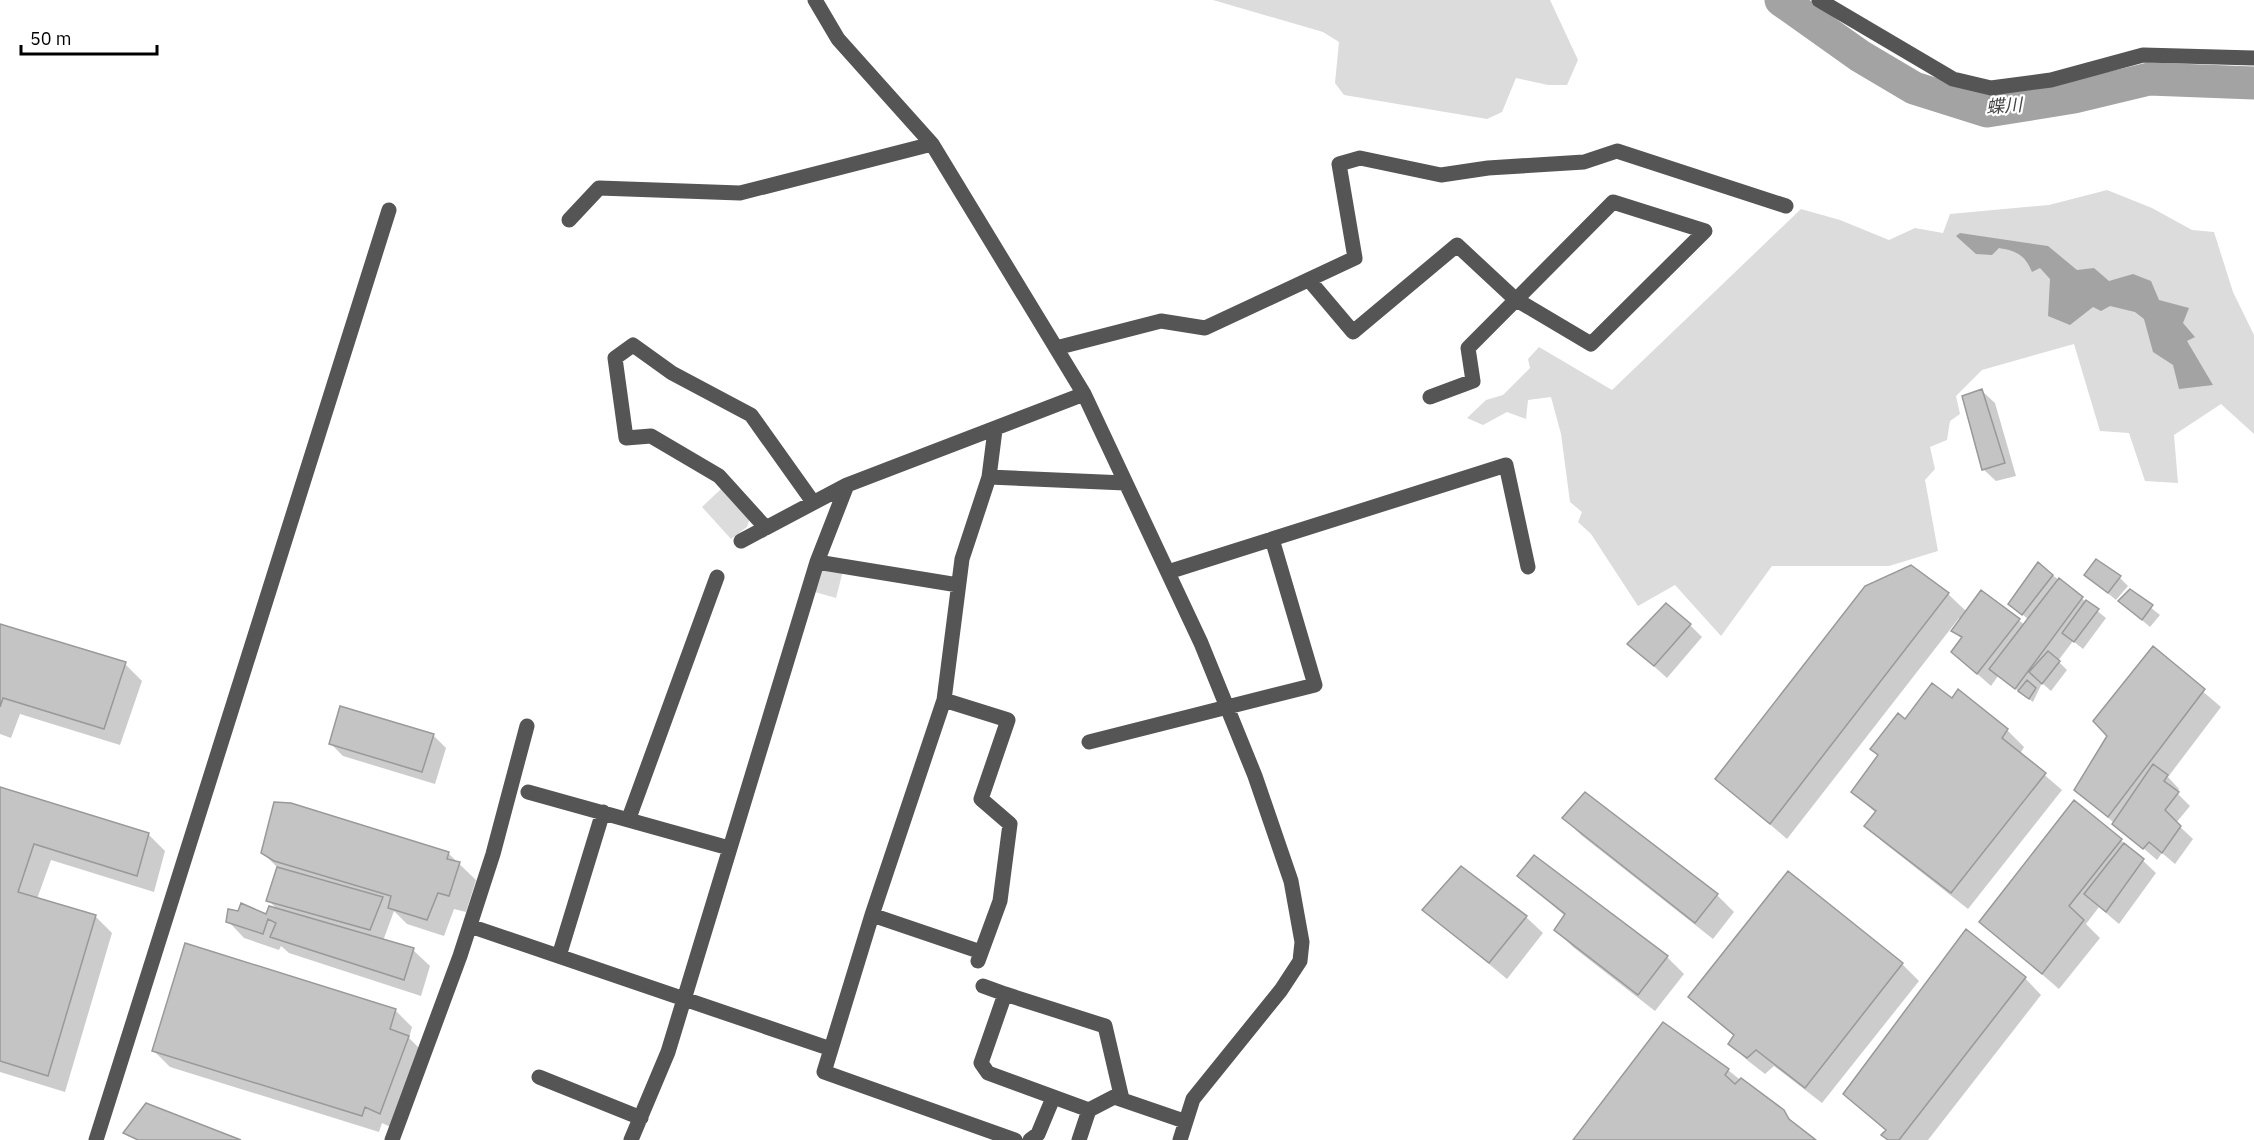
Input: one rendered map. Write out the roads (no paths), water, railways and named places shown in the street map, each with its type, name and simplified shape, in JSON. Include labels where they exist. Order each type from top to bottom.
[{"type":"street","points":[[815,0],[838,39],[932,144],[1084,394],[1168,572],[1227,706],[1255,776],[1291,881],[1302,942],[1300,961],[1281,990],[1193,1099],[1180,1140]]},
{"type":"street","points":[[1819,0],[1953,79],[1991,88],[2051,80],[2143,55],[2254,58]]},
{"type":"street","points":[[568,220],[599,188],[740,193],[932,144]]},
{"type":"street","points":[[1056,348],[1161,321],[1205,328],[1355,258],[1340,164],[1360,158],[1441,175],[1488,168],[1584,162],[1617,151],[1786,206]]},
{"type":"street","points":[[1309,280],[1353,332],[1457,245],[1515,299],[1591,344],[1705,231],[1613,202],[1515,299],[1468,348],[1473,381],[1430,397]]},
{"type":"street","points":[[96,1140],[389,210]]},
{"type":"street","points":[[766,528],[719,476],[651,436],[626,438],[615,358],[633,345],[672,373],[751,415],[813,502]]},
{"type":"street","points":[[741,541],[847,485],[1084,394]]},
{"type":"street","points":[[994,430],[989,477],[962,559],[944,700],[872,915],[824,1072],[1015,1140]]},
{"type":"street","points":[[1168,572],[1506,465],[1528,567]]},
{"type":"street","points":[[989,477],[1125,483]]},
{"type":"street","points":[[634,1139],[668,1052],[817,562],[847,485]]},
{"type":"street","points":[[1089,742],[1315,685],[1272,539]]},
{"type":"street","points":[[817,562],[958,585]]},
{"type":"street","points":[[629,818],[717,577]]},
{"type":"street","points":[[872,915],[979,957],[999,901],[1010,824],[981,799],[1008,720],[944,700]]},
{"type":"street","points":[[392,1140],[470,926],[493,854],[527,726]]},
{"type":"street","points":[[528,792],[629,818],[729,848]]},
{"type":"street","points":[[559,956],[603,812]]},
{"type":"street","points":[[470,926],[831,1049]]},
{"type":"street","points":[[983,986],[1105,1026],[1122,1099]]},
{"type":"street","points":[[1005,994],[981,1063],[988,1073],[1089,1110]]},
{"type":"street","points":[[539,1077],[641,1118]]},
{"type":"street","points":[[1079,1140],[1089,1110],[1114,1097],[1185,1121]]},
{"type":"street","points":[[1030,1140],[1038,1134],[1053,1098]]},
{"type":"waterway","name":"蝶川","points":[[1781,0],[1860,56],[1914,88],[1987,111],[2074,97],[2149,79],[2254,83]]}]
